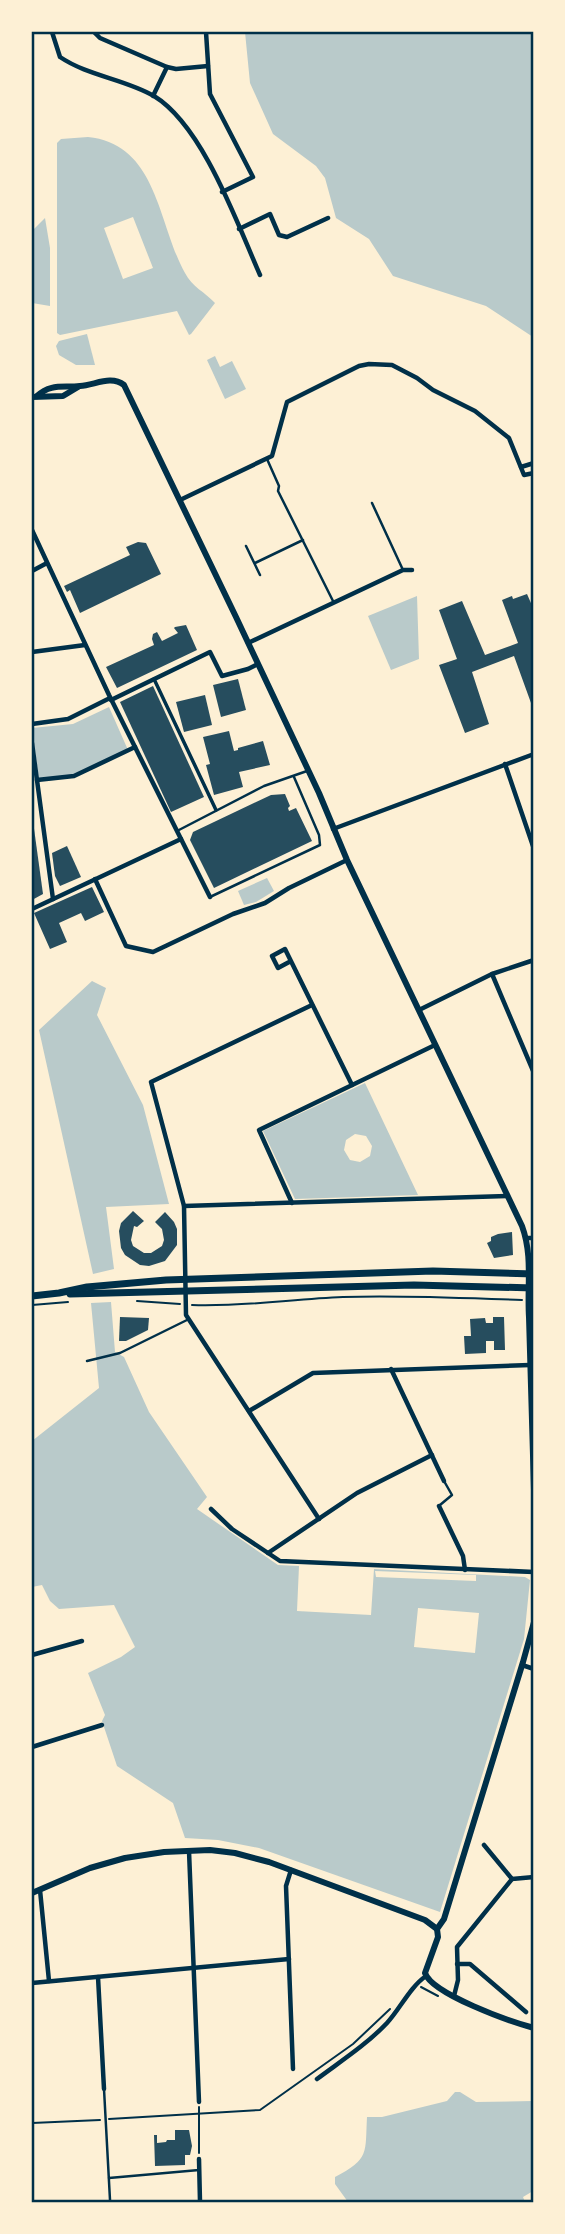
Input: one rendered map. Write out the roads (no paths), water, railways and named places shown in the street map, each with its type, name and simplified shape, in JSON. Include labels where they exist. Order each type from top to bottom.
[{"type":"main road","points":[[32,1297],[87,1287],[186,1280],[433,1271],[531,1274]]},
{"type":"main road","points":[[59,1293],[414,1285],[531,1288]]},
{"type":"street","points":[[52,32],[60,57],[67,62],[153,96],[183,121],[222,192],[260,275]]},
{"type":"street","points":[[94,32],[100,38],[167,67],[176,69],[208,66]]},
{"type":"street","points":[[206,32],[210,94],[253,177],[222,192]]},
{"type":"street","points":[[153,96],[167,67]]},
{"type":"street","points":[[239,229],[270,214],[279,235],[287,237],[328,218]]},
{"type":"street","points":[[180,500],[267,458],[275,451],[290,399],[359,366],[383,364],[392,365],[491,422],[509,439],[524,475],[534,473]]},
{"type":"street","points":[[34,397],[55,386],[78,387],[111,380],[124,385],[308,770],[347,860],[507,1196],[530,1238],[534,1490]]},
{"type":"street","points":[[34,397],[63,396],[78,387]]},
{"type":"street","points":[[521,467],[534,463]]},
{"type":"street","points":[[32,530],[111,699],[210,897]]},
{"type":"street","points":[[32,571],[47,563]]},
{"type":"street","points":[[248,643],[403,570],[412,570]]},
{"type":"street","points":[[32,652],[85,645]]},
{"type":"street","points":[[32,724],[68,719],[211,652],[222,676],[258,664]]},
{"type":"street","points":[[154,679],[216,810]]},
{"type":"street","points":[[32,743],[52,899]]},
{"type":"street","points":[[37,780],[74,776],[135,747]]},
{"type":"street","points":[[333,829],[534,754]]},
{"type":"street","points":[[505,764],[534,849]]},
{"type":"street","points":[[32,909],[181,839]]},
{"type":"street","points":[[95,879],[127,946],[153,952],[233,914],[265,903],[289,888],[347,860]]},
{"type":"street","points":[[291,961],[278,968],[272,956],[285,949],[291,961],[312,1005],[352,1085]]},
{"type":"street","points":[[419,1010],[492,974],[534,960]]},
{"type":"street","points":[[492,974],[534,1073]]},
{"type":"street","points":[[312,1005],[151,1082],[184,1206],[185,1304],[189,1319],[319,1519]]},
{"type":"street","points":[[292,1203],[259,1130],[436,1045]]},
{"type":"street","points":[[184,1206],[507,1196]]},
{"type":"street","points":[[249,1411],[313,1373],[530,1365]]},
{"type":"street","points":[[391,1369],[444,1481]]},
{"type":"street","points":[[268,1553],[357,1493],[432,1455]]},
{"type":"street","points":[[439,1506],[463,1556],[465,1570]]},
{"type":"street","points":[[211,1509],[232,1529],[280,1561],[534,1572]]},
{"type":"street","points":[[534,1622],[444,1919],[437,1929],[438,1937],[426,1976],[433,1985],[454,1996],[492,2014],[534,2028]]},
{"type":"street","points":[[32,1655],[82,1641]]},
{"type":"street","points":[[523,1665],[534,1668]]},
{"type":"street","points":[[32,1746],[102,1725]]},
{"type":"street","points":[[484,1845],[512,1879]]},
{"type":"street","points":[[32,1893],[106,1863],[144,1854],[189,1850],[235,1853],[292,1870],[425,1920],[437,1929]]},
{"type":"street","points":[[189,1850],[199,2102]]},
{"type":"street","points":[[292,1870],[286,1886],[293,2069]]},
{"type":"street","points":[[454,1996],[458,1980],[457,1947],[512,1879],[534,1877]]},
{"type":"street","points":[[40,1890],[49,1981]]},
{"type":"street","points":[[32,1983],[289,1959]]},
{"type":"street","points":[[457,1964],[470,1964],[526,2012]]},
{"type":"street","points":[[317,2079],[376,2034],[398,2010],[419,1980],[426,1976]]},
{"type":"street","points":[[98,1977],[104,2089]]},
{"type":"street","points":[[199,2159],[200,2203]]},
{"type":"lane","points":[[267,458],[279,486],[278,491],[333,602]]},
{"type":"lane","points":[[372,503],[403,570]]},
{"type":"lane","points":[[255,563],[303,540]]},
{"type":"lane","points":[[246,546],[260,575]]},
{"type":"lane","points":[[177,831],[280,779],[308,770]]},
{"type":"lane","points":[[210,897],[320,845],[293,777]]},
{"type":"lane","points":[[87,1361],[120,1353],[189,1319]]},
{"type":"lane","points":[[439,1506],[452,1494],[444,1481]]},
{"type":"lane","points":[[104,2089],[110,2200]]},
{"type":"lane","points":[[109,2178],[199,2170]]}]
